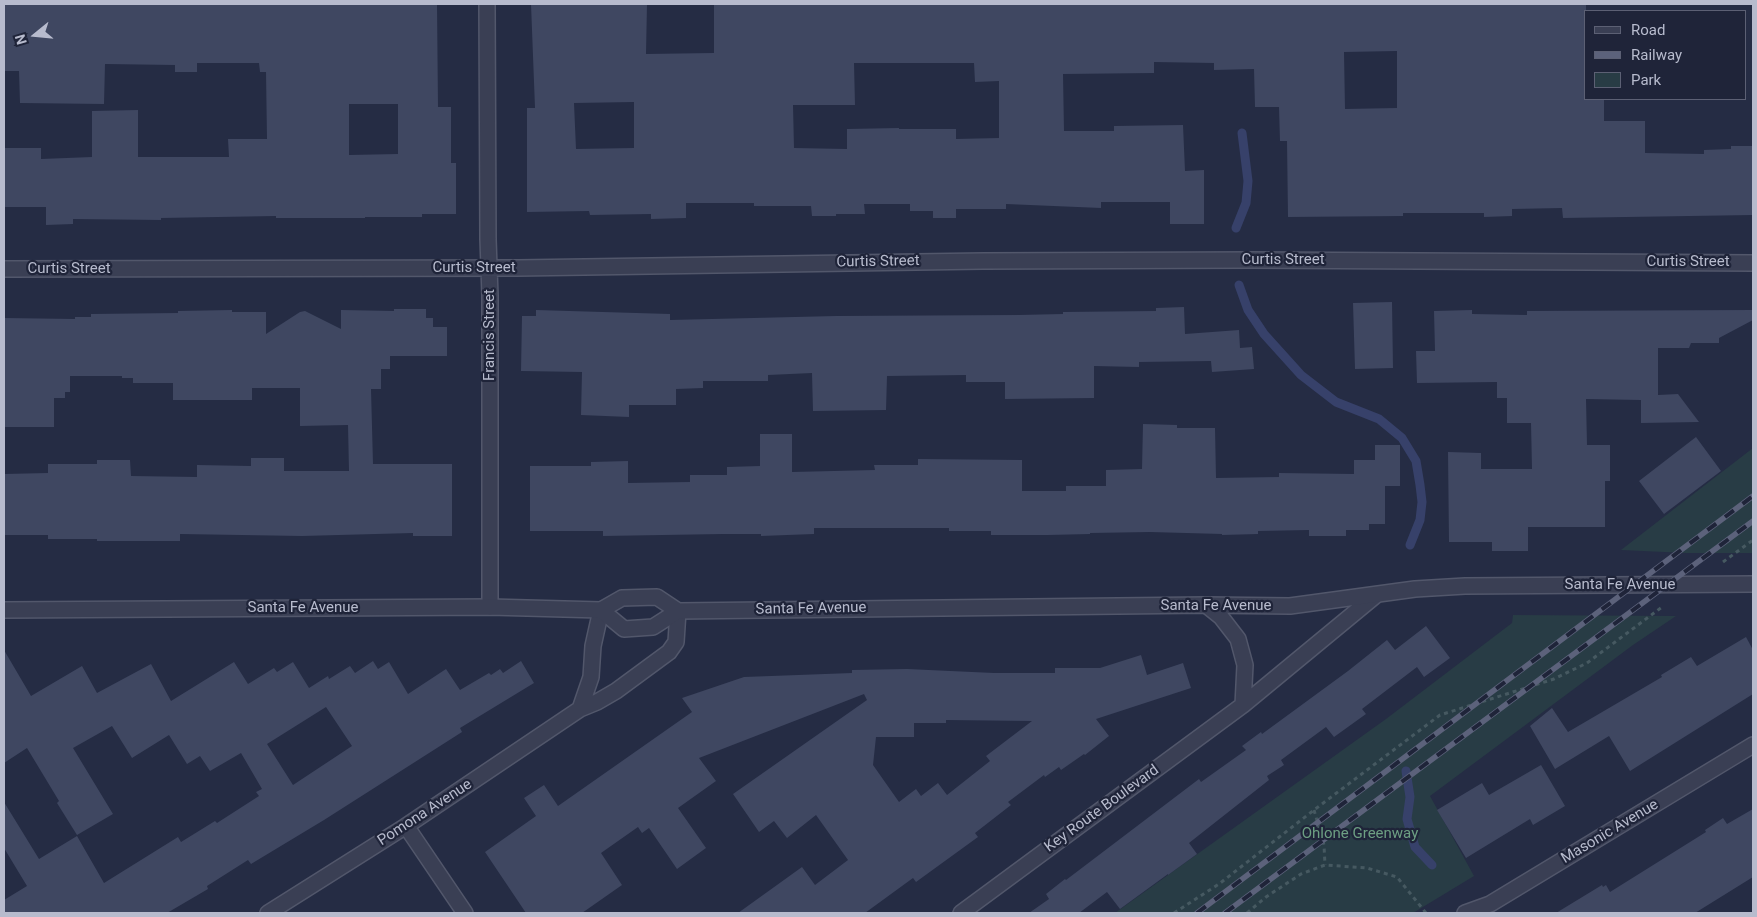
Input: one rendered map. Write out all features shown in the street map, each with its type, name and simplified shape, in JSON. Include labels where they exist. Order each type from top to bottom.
[{"type":"street","name":"Francis Street","points":[[487,4],[490,607]]},
{"type":"street","name":"Curtis Street","points":[[4,269],[489,268],[983,261],[1753,262]]},
{"type":"street","name":"Santa Fe Avenue","points":[[678,611],[1206,605],[1290,606],[1375,596],[1415,589],[1465,586],[1753,584]]},
{"type":"street","name":"Key Route Boulevard","points":[[961,913],[1243,705],[1375,596]]},
{"type":"street","points":[[580,709],[587,693],[593,646],[601,610],[622,598],[657,597],[678,611],[653,627],[624,629],[601,610]]},
{"type":"street","points":[[1206,605],[1221,617],[1238,639],[1244,665],[1243,705]]},
{"type":"street","name":"Santa Fe Avenue","points":[[4,610],[490,607],[601,610]]},
{"type":"street","name":"Pomona Avenue","points":[[268,913],[406,826],[580,709],[616,691],[670,652],[676,642],[678,611]]},
{"type":"street","name":"Masonic Avenue","points":[[1464,913],[1490,904],[1753,745]]},
{"type":"street","points":[[406,826],[464,913]]},
{"type":"path","points":[[1722,563],[1753,540]]},
{"type":"path","points":[[1174,913],[1219,884],[1440,715],[1554,679],[1587,663],[1664,606]]},
{"type":"path","points":[[1314,810],[1324,844],[1325,865]]},
{"type":"path","points":[[1247,913],[1301,874],[1325,865],[1367,868],[1397,877],[1426,913]]},
{"type":"green space","points":[[1753,448],[1753,553],[1686,553],[1621,550]]},
{"type":"green space","name":"Ohlone Greenway","points":[[1513,615],[1676,616],[1633,645],[1430,796],[1474,876],[1413,913],[1115,913],[1386,719],[1512,623]]},
{"type":"building","points":[[4,4],[437,4],[438,107],[451,107],[451,163],[456,163],[456,214],[422,214],[422,217],[365,218],[276,218],[276,216],[161,218],[161,220],[73,219],[73,224],[46,225],[46,207],[4,207],[4,148],[41,148],[41,159],[92,157],[92,111],[138,110],[138,157],[229,157],[228,139],[267,139],[266,72],[260,72],[259,63],[197,63],[197,72],[175,72],[175,65],[105,64],[104,104],[20,103],[19,71],[4,71]],"holes":[[[349,104],[398,104],[398,154],[349,155]]]},
{"type":"building","points":[[531,4],[647,4],[646,54],[714,53],[714,4],[1586,4],[1586,10],[1584,10],[1584,100],[1604,100],[1604,121],[1645,121],[1645,153],[1704,154],[1704,150],[1731,149],[1731,146],[1753,146],[1753,215],[1563,218],[1562,208],[1512,209],[1512,216],[1484,217],[1484,213],[1403,213],[1403,216],[1288,217],[1287,141],[1280,141],[1279,107],[1255,107],[1254,69],[1214,70],[1214,63],[1154,62],[1154,73],[1063,74],[1064,131],[1114,131],[1114,126],[1183,125],[1185,171],[1204,170],[1204,224],[1170,224],[1170,202],[1101,202],[1101,208],[1006,204],[1006,209],[956,209],[956,218],[933,218],[933,211],[910,211],[910,204],[864,204],[865,214],[836,214],[836,216],[812,216],[811,206],[754,206],[754,203],[686,203],[686,218],[651,219],[651,214],[590,215],[589,211],[527,212],[527,108],[535,108]],"holes":[[[1397,51],[1397,108],[1345,109],[1344,52]],[[854,63],[974,63],[975,82],[999,81],[999,138],[956,139],[956,129],[847,129],[847,149],[794,148],[793,105],[855,105]],[[634,102],[634,148],[576,149],[574,103]]]},
{"type":"building","points":[[1392,302],[1393,368],[1355,369],[1353,303]]},
{"type":"building","points":[[1184,307],[1185,334],[1239,330],[1240,348],[1252,347],[1254,369],[1212,372],[1211,361],[1139,362],[1139,367],[1094,366],[1094,398],[1005,399],[1005,382],[966,382],[966,375],[887,376],[886,410],[813,411],[812,373],[768,375],[768,381],[703,381],[703,388],[676,389],[676,405],[629,405],[629,417],[581,415],[582,372],[521,371],[522,316],[536,316],[536,310],[670,314],[670,320],[1063,314],[1063,312],[1156,311],[1156,308]]},
{"type":"building","points":[[394,309],[426,309],[426,318],[433,318],[433,327],[447,327],[447,356],[390,356],[390,369],[381,369],[381,389],[371,389],[373,464],[452,464],[452,536],[413,536],[413,533],[302,536],[180,534],[180,541],[97,541],[97,539],[48,539],[48,535],[4,535],[4,474],[48,473],[48,464],[97,464],[97,460],[130,460],[131,476],[197,477],[197,465],[251,466],[251,458],[284,458],[284,471],[349,471],[348,425],[300,426],[300,388],[252,388],[252,400],[173,400],[173,383],[133,383],[133,378],[122,378],[122,376],[70,376],[70,392],[65,392],[65,398],[54,398],[54,427],[4,427],[4,318],[75,319],[75,317],[91,317],[91,314],[178,313],[178,311],[232,310],[232,312],[266,312],[266,334],[300,312],[305,311],[341,329],[341,310],[394,311]]},
{"type":"building","points":[[1472,310],[1472,314],[1527,315],[1527,311],[1753,310],[1753,320],[1719,338],[1719,343],[1691,343],[1689,348],[1658,348],[1658,395],[1678,394],[1699,422],[1641,423],[1641,400],[1586,399],[1587,445],[1610,445],[1610,481],[1605,481],[1605,527],[1528,527],[1528,551],[1492,551],[1492,542],[1449,542],[1448,452],[1481,453],[1481,469],[1532,469],[1531,423],[1507,423],[1507,398],[1497,398],[1497,382],[1417,383],[1416,351],[1435,351],[1434,311]]},
{"type":"building","points":[[1143,424],[1177,425],[1177,428],[1215,428],[1216,478],[1279,477],[1279,473],[1354,474],[1354,460],[1375,460],[1375,445],[1400,445],[1400,486],[1385,486],[1385,524],[1369,524],[1369,530],[1346,530],[1346,536],[1309,536],[1309,530],[1258,531],[1258,534],[1222,535],[1150,532],[991,535],[991,531],[949,531],[949,528],[814,528],[814,534],[761,536],[761,534],[723,534],[603,536],[603,531],[530,531],[530,466],[591,466],[591,462],[628,461],[628,483],[690,482],[690,475],[727,475],[727,467],[760,466],[760,434],[792,434],[792,472],[875,470],[874,465],[918,465],[918,459],[1022,460],[1022,491],[1066,491],[1066,486],[1106,486],[1106,470],[1142,469]]},
{"type":"building","points":[[1696,437],[1721,471],[1664,514],[1639,481]]},
{"type":"building","points":[[1426,626],[1450,658],[1424,677],[1417,667],[1362,709],[1366,714],[1334,737],[1326,727],[1281,760],[1284,765],[1267,776],[1269,780],[1189,843],[1197,854],[1168,875],[1120,909],[1107,892],[1079,913],[1029,913],[1049,899],[1046,894],[1065,879],[1199,779],[1201,782],[1246,750],[1242,746],[1261,732],[1262,734],[1387,640],[1395,650]]},
{"type":"building","points":[[1746,637],[1753,650],[1753,694],[1630,771],[1609,736],[1555,769],[1530,726],[1552,708],[1568,732],[1662,677],[1661,675],[1691,657],[1697,666]]},
{"type":"building","points":[[4,650],[31,696],[82,666],[97,693],[151,664],[171,701],[234,662],[248,684],[274,668],[277,672],[293,662],[309,688],[328,676],[329,679],[350,666],[355,673],[373,661],[378,669],[389,662],[408,694],[446,669],[460,690],[489,673],[491,675],[500,669],[503,673],[521,661],[534,683],[460,728],[462,732],[324,820],[251,864],[248,860],[207,886],[208,889],[167,913],[4,913],[4,900],[27,886],[4,848],[4,802],[39,859],[77,836],[104,883],[178,837],[181,842],[215,821],[217,823],[259,796],[256,792],[262,789],[241,753],[210,771],[200,756],[187,764],[169,735],[132,758],[112,726],[73,748],[113,814],[77,835],[27,748],[4,763]],"holes":[[[326,707],[352,746],[293,785],[267,744]]]},
{"type":"building","points":[[1141,655],[1147,675],[1183,663],[1191,688],[1096,719],[1109,736],[1085,755],[1061,770],[1059,767],[1045,777],[1044,775],[1008,802],[1011,805],[975,833],[978,837],[916,882],[913,878],[865,913],[738,913],[802,867],[815,885],[848,860],[816,815],[787,838],[774,821],[759,832],[733,794],[867,700],[864,694],[699,758],[716,781],[678,808],[706,848],[677,869],[649,828],[642,833],[638,827],[601,853],[622,885],[582,913],[526,913],[485,852],[536,816],[524,798],[544,785],[558,806],[692,712],[682,698],[744,677],[852,673],[852,670],[907,669],[994,673],[1055,673],[1055,668],[1100,668]],"holes":[[[946,720],[1032,721],[986,756],[990,761],[947,795],[938,783],[921,796],[916,789],[899,802],[873,765],[876,737],[914,737],[914,723],[946,723]]]},
{"type":"building","points":[[1541,765],[1565,806],[1533,825],[1530,819],[1466,858],[1437,810],[1482,783],[1489,795]]},
{"type":"building","points":[[1753,809],[1753,877],[1695,913],[1556,913],[1602,885],[1603,887],[1606,885],[1610,892],[1706,832],[1705,830],[1723,818],[1727,824]]},
{"type":"waterway","points":[[1236,228],[1246,203],[1248,181],[1242,133]]},
{"type":"waterway","points":[[1239,285],[1248,310],[1264,334],[1301,375],[1336,402],[1379,419],[1402,438],[1416,461],[1422,502],[1420,520],[1410,545]]},
{"type":"waterway","points":[[1406,771],[1410,797],[1407,819],[1415,847],[1432,865]]},
{"type":"railway","points":[[1197,913],[1753,496]]},
{"type":"railway","points":[[1225,913],[1753,521]]}]
